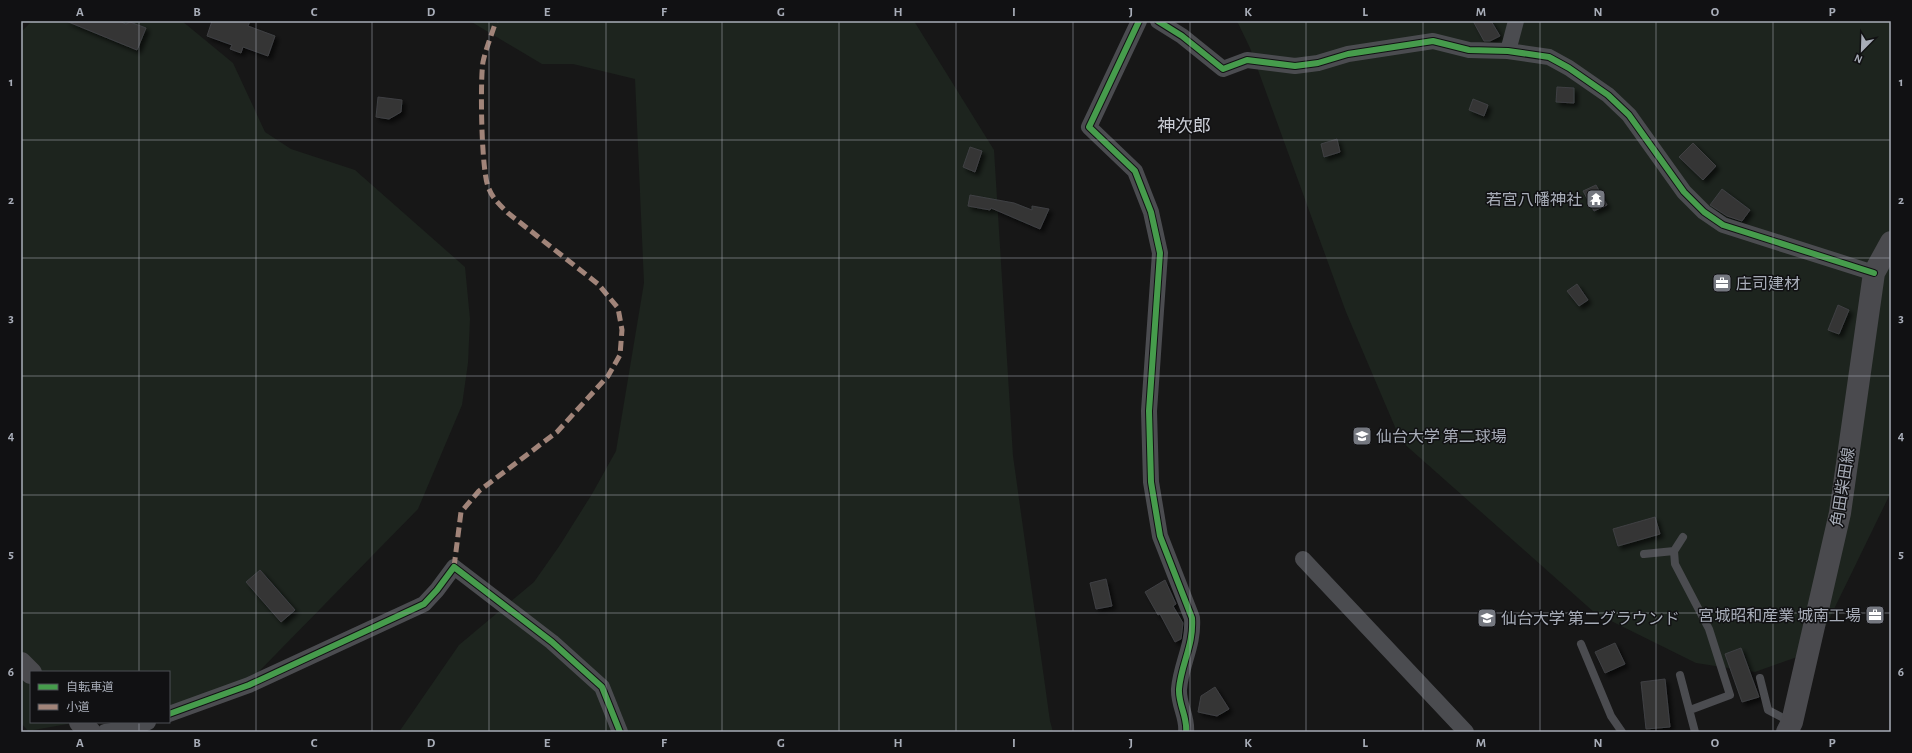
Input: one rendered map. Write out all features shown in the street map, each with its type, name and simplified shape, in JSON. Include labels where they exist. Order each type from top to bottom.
[{"type":"main road","name":"角田柴田線","points":[[1789,727],[1840,513],[1874,273],[1891,242]]},
{"type":"main road","points":[[21,663],[30,672]]},
{"type":"main road","points":[[81,723],[90,732]]},
{"type":"street","points":[[1139,21],[1090,127],[1134,171],[1151,212],[1160,252],[1149,411],[1149,444],[1154,504],[1160,536],[1192,618],[1192,643],[1179,687],[1179,699],[1186,732]]},
{"type":"street","points":[[1158,21],[1182,36],[1223,69],[1247,60],[1275,65],[1295,66],[1310,64],[1348,54],[1433,41],[1469,50],[1508,51],[1549,57],[1569,68],[1608,95],[1629,115],[1684,192],[1704,212],[1723,225],[1874,273]]},
{"type":"street","points":[[1508,51],[1516,21]]},
{"type":"street","points":[[1303,559],[1466,732]]},
{"type":"street","points":[[170,714],[249,685],[424,604],[437,590],[454,567],[552,642],[602,687],[620,732]]},
{"type":"street","points":[[104,732],[133,728],[146,723]]},
{"type":"lane","points":[[1683,537],[1674,552],[1676,564],[1681,578],[1709,629],[1730,695],[1690,710]]},
{"type":"lane","points":[[1644,554],[1674,552]]},
{"type":"lane","points":[[1581,644],[1610,716],[1622,732]]},
{"type":"lane","points":[[1680,675],[1695,732]]},
{"type":"lane","points":[[1760,678],[1768,710],[1789,727]]},
{"type":"shaded area","points":[[32,21],[182,21],[233,63],[265,132],[291,149],[355,170],[465,267],[470,319],[468,363],[462,405],[418,509],[233,698],[170,706],[170,671],[30,671],[30,723],[73,723],[28,731],[21,723],[21,32]]},
{"type":"shaded area","points":[[470,21],[914,21],[994,150],[1013,456],[1050,721],[1053,732],[399,732],[459,645],[534,582],[560,545],[592,494],[616,451],[644,283],[635,79],[573,64],[542,64]]},
{"type":"shaded area","points":[[1237,21],[1891,21],[1891,492],[1817,644],[1800,656],[1755,672],[1696,663],[1595,613],[1401,441],[1346,312],[1250,48]]},
{"type":"building","points":[[66,21],[119,21],[126,24],[130,22],[146,28],[137,50]]},
{"type":"building","points":[[212,21],[250,21],[248,26],[275,36],[268,56],[243,47],[241,53],[230,49],[232,45],[207,36]]},
{"type":"building","points":[[1473,21],[1491,21],[1500,36],[1490,41],[1484,41]]},
{"type":"building","points":[[1557,87],[1574,88],[1574,103],[1556,102]]},
{"type":"building","points":[[378,97],[402,100],[401,112],[389,119],[376,117]]},
{"type":"building","points":[[1473,99],[1488,105],[1484,116],[1469,110]]},
{"type":"building","points":[[1337,139],[1340,152],[1324,157],[1321,144]]},
{"type":"building","points":[[1693,143],[1716,166],[1703,180],[1679,157]]},
{"type":"building","points":[[970,147],[982,151],[975,172],[963,167]]},
{"type":"building","points":[[1596,185],[1607,205],[1594,211],[1583,191]]},
{"type":"building","points":[[1722,189],[1750,210],[1742,221],[1727,216],[1710,205]]},
{"type":"building","points":[[970,195],[1014,203],[1032,210],[1032,206],[1049,209],[1040,229],[991,208],[990,210],[968,206]]},
{"type":"building","points":[[1577,284],[1588,300],[1579,306],[1567,291]]},
{"type":"building","points":[[1838,305],[1849,310],[1839,334],[1828,330]]},
{"type":"building","points":[[1655,517],[1660,534],[1618,546],[1613,529]]},
{"type":"building","points":[[260,570],[295,610],[281,622],[246,582]]},
{"type":"building","points":[[1106,579],[1112,606],[1096,609],[1090,583]]},
{"type":"building","points":[[1165,580],[1176,604],[1173,606],[1183,623],[1181,639],[1175,642],[1160,614],[1158,615],[1145,592]]},
{"type":"building","points":[[1615,643],[1625,664],[1605,673],[1595,652]]},
{"type":"building","points":[[1741,648],[1759,697],[1742,702],[1725,654]]},
{"type":"building","points":[[1665,679],[1670,727],[1646,729],[1641,682]]},
{"type":"building","points":[[1215,687],[1229,709],[1217,716],[1198,712],[1201,696]]},
{"type":"marked path","points":[[454,567],[461,512],[479,491],[557,432],[608,376],[620,355],[622,330],[618,308],[598,284],[508,213],[495,199],[489,189],[484,165],[481,106],[482,72],[484,57],[496,21]]},
{"type":"cycle path","points":[[1139,21],[1089,127],[1135,171],[1151,212],[1160,253],[1149,411],[1151,482],[1160,536],[1192,618],[1191,637],[1179,689],[1180,700],[1186,721],[1186,732]]},
{"type":"cycle path","points":[[1158,21],[1182,36],[1223,69],[1247,60],[1295,66],[1318,63],[1348,54],[1433,41],[1469,50],[1508,51],[1549,57],[1569,68],[1608,95],[1629,115],[1684,192],[1704,212],[1723,225],[1874,273]]},
{"type":"cycle path","points":[[170,714],[249,685],[424,604],[437,590],[454,567],[552,642],[602,687],[620,732]]},
{"type":"place","name":"若宮八幡神社","points":[[1596,199]]},
{"type":"place","name":"庄司建材","points":[[1722,283]]},
{"type":"place","name":"仙台大学 第二球場","points":[[1362,436]]},
{"type":"place","name":"宮城昭和産業 城南工場","points":[[1875,615]]},
{"type":"place","name":"仙台大学 第二グラウンド","points":[[1487,618]]},
{"type":"district","name":"神次郎","points":[[1184,126]]}]
